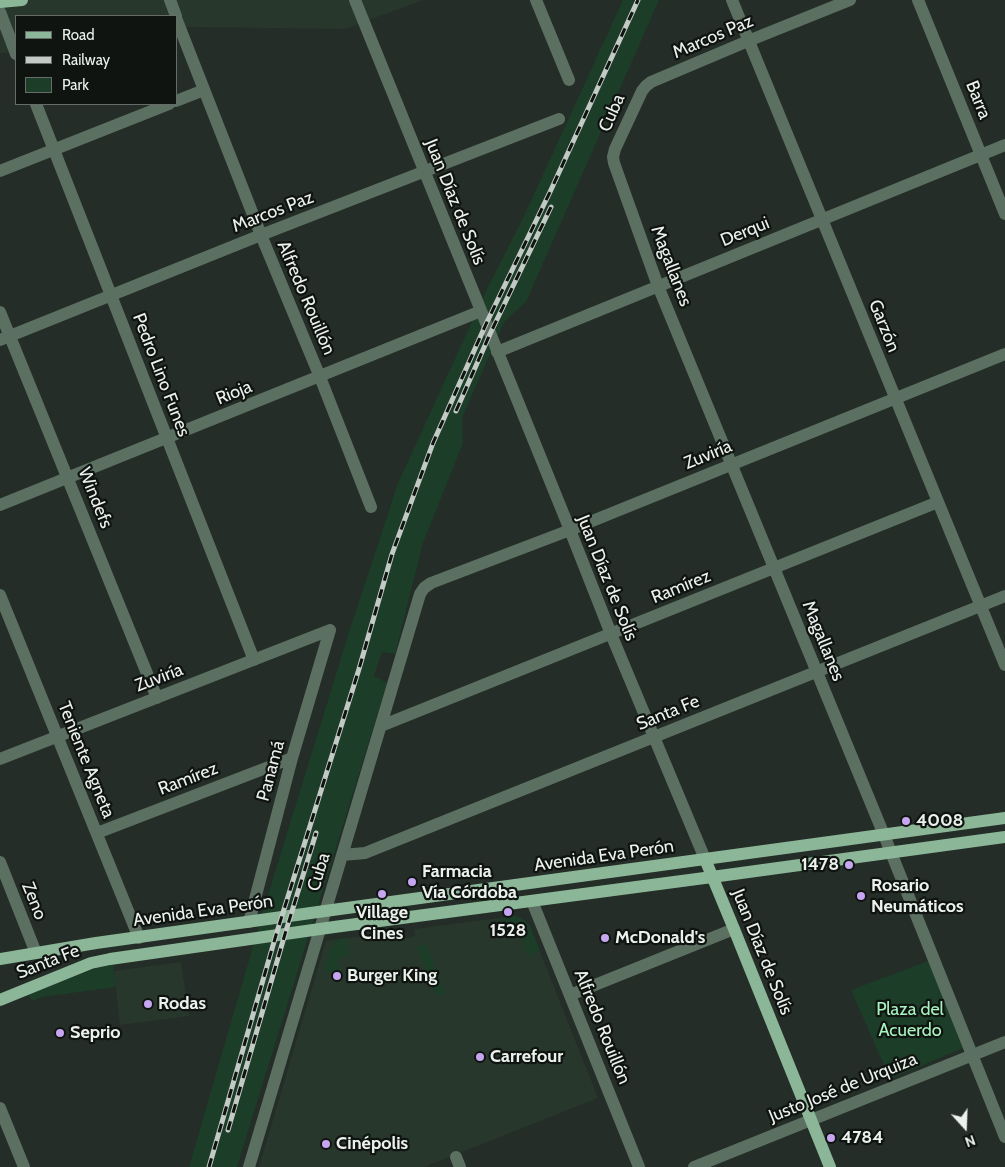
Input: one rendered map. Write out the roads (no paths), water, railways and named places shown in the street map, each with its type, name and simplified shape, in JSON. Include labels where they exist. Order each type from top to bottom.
[{"type":"main road","points":[[0,2],[22,0]]},
{"type":"main road","name":"Avenida Eva Perón","points":[[0,959],[249,922],[1005,818]]},
{"type":"main road","name":"Avenida Eva Perón","points":[[110,959],[1005,837]]},
{"type":"main road","name":"Juan Díaz de Solís","points":[[705,859],[830,1167]]},
{"type":"main road","name":"Santa Fe","points":[[0,1000],[91,964],[110,959]]},
{"type":"street","name":"Alfredo Rouillón","points":[[170,0],[175,15]]},
{"type":"street","name":"Juan Díaz de Solís","points":[[355,0],[611,634],[705,859]]},
{"type":"street","points":[[536,0],[569,80]]},
{"type":"street","name":"Garzón","points":[[732,0],[1005,665]]},
{"type":"street","name":"Marcos Paz","points":[[646,86],[651,82],[748,41],[850,0]]},
{"type":"street","name":"Barra","points":[[918,0],[1005,214]]},
{"type":"street","points":[[0,12],[15,51]]},
{"type":"street","name":"Alfredo Rouillón","points":[[178,22],[260,235],[320,377],[371,507]]},
{"type":"street","name":"Cuba","points":[[613,156],[638,99],[646,86]]},
{"type":"street","points":[[178,100],[204,90]]},
{"type":"street","name":"Pedro Lino Funes","points":[[36,105],[254,660]]},
{"type":"street","points":[[0,172],[166,105]]},
{"type":"street","name":"Marcos Paz","points":[[5,338],[260,235],[559,120]]},
{"type":"street","name":"Derqui","points":[[497,352],[1005,145]]},
{"type":"street","name":"Magallanes","points":[[613,156],[658,286],[884,835],[1005,1137]]},
{"type":"street","name":"Windefs","points":[[0,312],[5,338],[68,478],[158,698]]},
{"type":"street","name":"Rioja","points":[[0,506],[481,312]]},
{"type":"street","name":"Zuviría","points":[[424,588],[1005,354]]},
{"type":"street","name":"Ramírez","points":[[381,726],[938,502]]},
{"type":"street","name":"Cuba","points":[[248,1167],[420,594],[424,588]]},
{"type":"street","name":"Teniente Agneta","points":[[0,595],[139,938]]},
{"type":"street","name":"Santa Fe","points":[[342,855],[365,853],[1005,596]]},
{"type":"street","name":"Zuviría","points":[[0,759],[330,630]]},
{"type":"street","name":"Panamá","points":[[249,922],[292,758],[330,630]]},
{"type":"street","name":"Ramírez","points":[[97,833],[292,758]]},
{"type":"street","name":"Zeno","points":[[0,862],[36,953]]},
{"type":"street","name":"Alfredo Rouillón","points":[[532,901],[639,1167]]},
{"type":"street","points":[[570,995],[734,929]]},
{"type":"street","name":"Justo José de Urquiza","points":[[694,1167],[1005,1042]]},
{"type":"street","points":[[0,1110],[24,1167]]},
{"type":"railway","points":[[209,1167],[276,935],[359,669],[392,554],[433,443],[486,324],[550,192],[638,0]]},
{"type":"railway","points":[[456,411],[490,334],[551,207]]},
{"type":"railway","points":[[228,1130],[316,833]]},
{"type":"place","name":"4008","points":[[906,821]]},
{"type":"place","name":"1478","points":[[849,865]]},
{"type":"place","name":"Farmacia Vía Córdoba","points":[[412,882]]},
{"type":"place","name":"Village Cines","points":[[382,894]]},
{"type":"place","name":"Rosario Neumáticos","points":[[861,896]]},
{"type":"place","name":"1528","points":[[508,912]]},
{"type":"place","name":"McDonald's","points":[[605,938]]},
{"type":"place","name":"Burger King","points":[[337,976]]},
{"type":"place","name":"Rodas","points":[[148,1004]]},
{"type":"place","name":"Seprio","points":[[60,1033]]},
{"type":"place","name":"Carrefour","points":[[480,1057]]},
{"type":"place","name":"4784","points":[[831,1138]]},
{"type":"place","name":"Cinépolis","points":[[326,1144]]},
{"type":"park label","name":"Plaza del Acuerdo","points":[[910,1020]]}]
